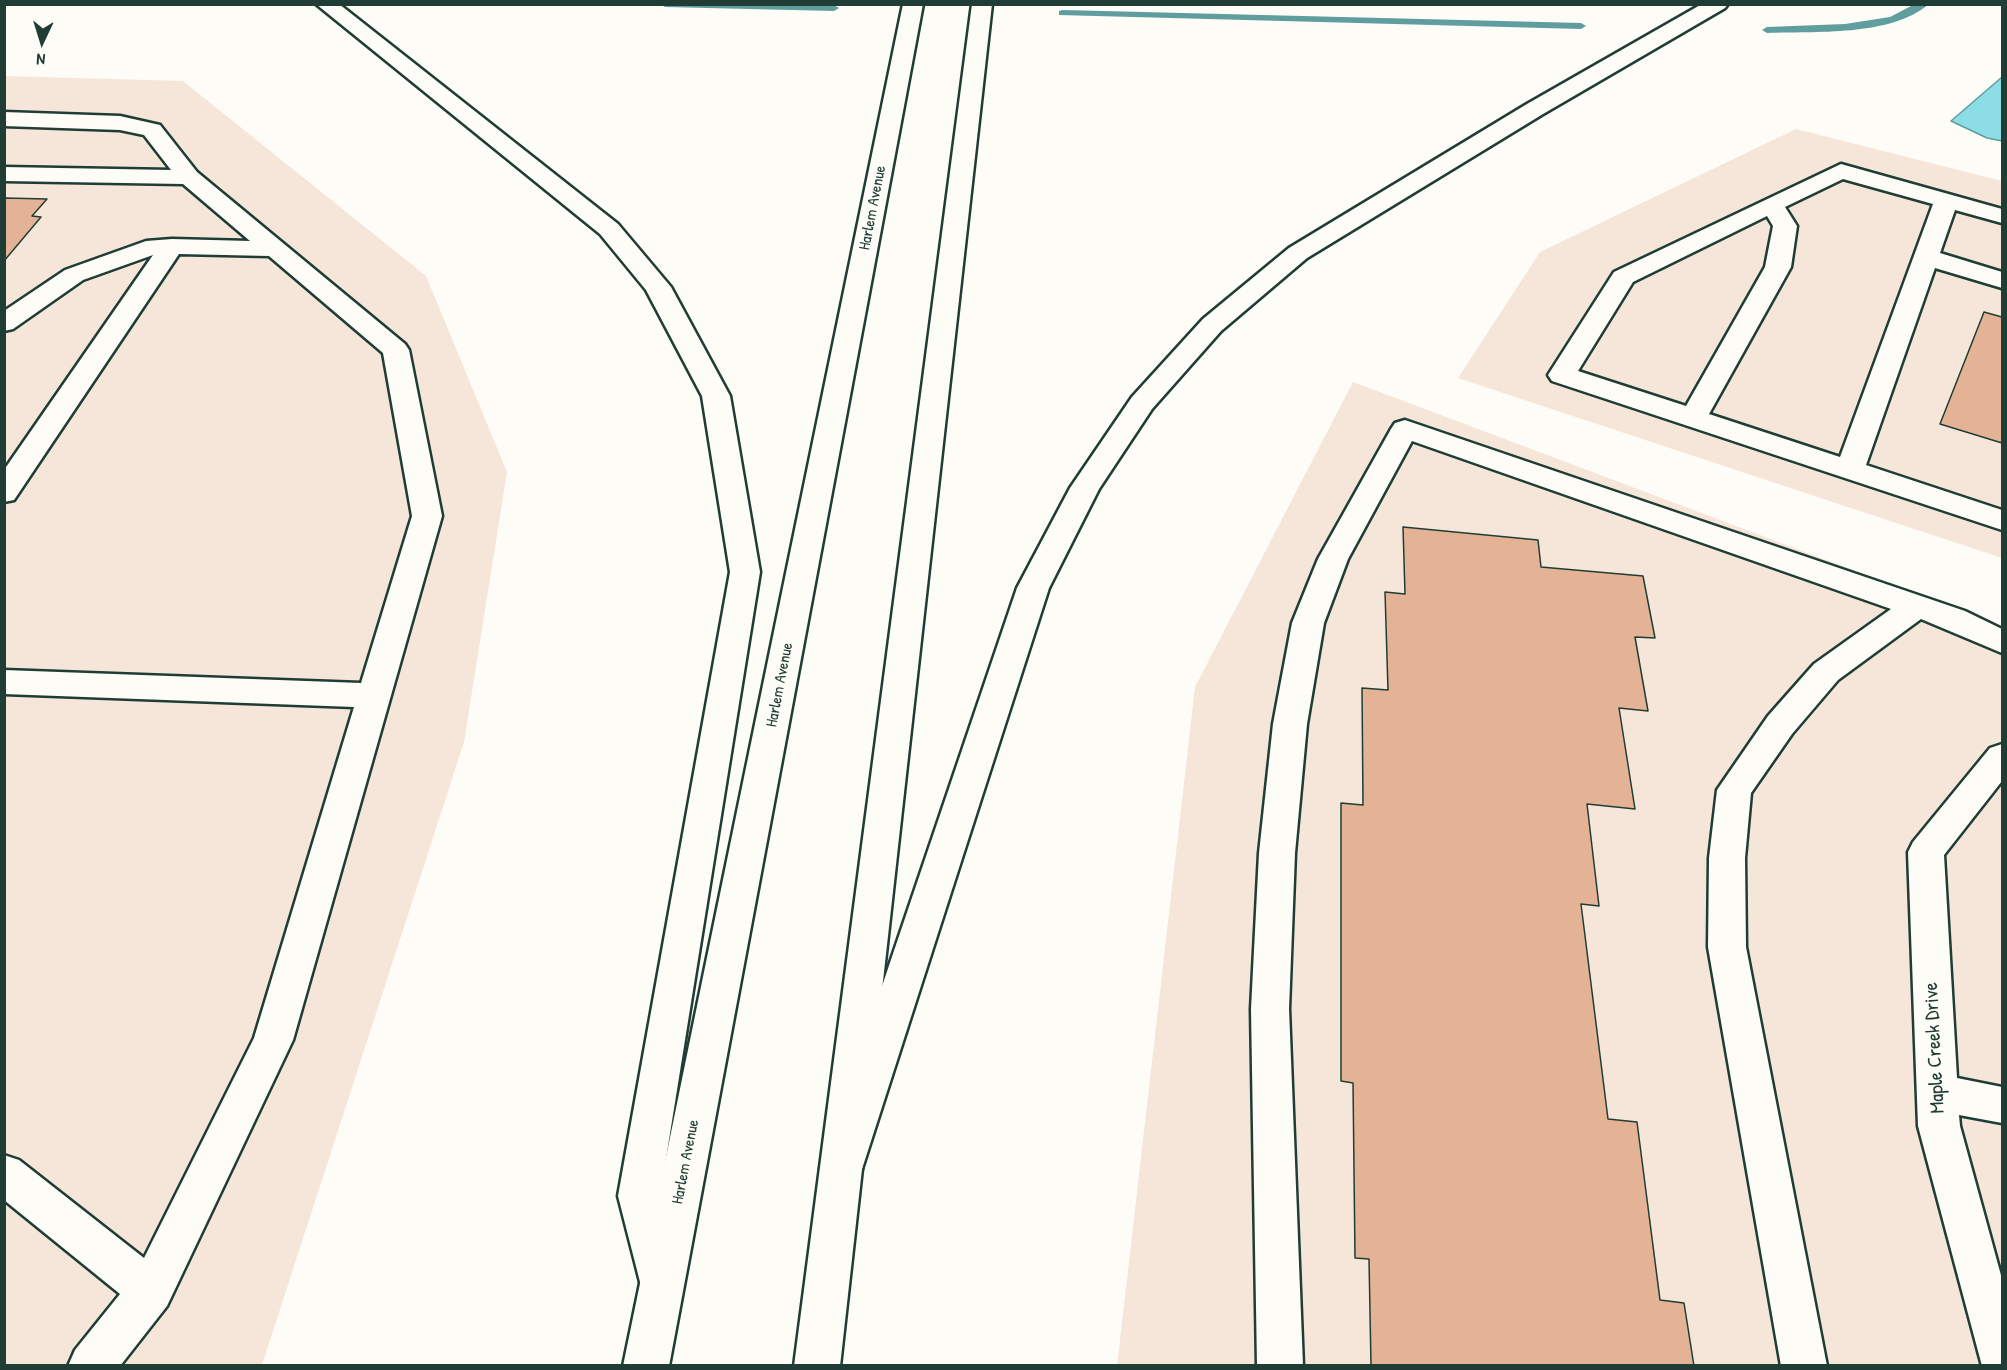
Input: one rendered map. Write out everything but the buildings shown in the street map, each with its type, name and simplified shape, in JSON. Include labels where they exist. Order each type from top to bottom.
[{"type":"main road","points":[[326,4],[609,229],[658,287],[716,396],[745,572],[639,1196],[662,1282]]},
{"type":"main road","name":"Harlem Avenue","points":[[646,1365],[913,4]]},
{"type":"main road","points":[[817,1365],[982,4]]},
{"type":"main road","points":[[841,1169],[1033,588],[1084,488],[1142,403],[1212,325],[1298,254],[1535,109],[1718,4]]},
{"type":"main road","points":[[4,119],[120,123],[152,130],[189,177],[396,350],[427,516],[273,1040],[152,1292],[90,1365]]},
{"type":"main road","points":[[2002,216],[1842,171],[1623,277],[1562,375],[2002,520]]},
{"type":"main road","points":[[4,174],[189,177]]},
{"type":"main road","points":[[1850,470],[1947,200]]},
{"type":"main road","points":[[1693,418],[1778,267],[1785,226],[1772,205]]},
{"type":"main road","points":[[4,323],[74,275],[155,246],[275,249]]},
{"type":"main road","points":[[4,493],[172,246]]},
{"type":"main road","points":[[1926,257],[2002,280]]},
{"type":"main road","points":[[1280,1365],[1270,1009],[1277,853],[1290,724],[1308,623],[1324,580],[1333,559],[1405,429],[1954,619],[2002,642]]},
{"type":"main road","points":[[1804,1365],[1727,947],[1727,858],[1734,790],[1780,725],[1826,672],[1917,606]]},
{"type":"main road","points":[[4,682],[374,696]]},
{"type":"main road","name":"Maple Creek Drive","points":[[2000,1340],[1939,1126],[1926,852],[2002,757]]},
{"type":"main road","points":[[1938,1093],[2002,1105]]},
{"type":"main road","points":[[4,1174],[152,1292]]},
{"type":"shaded area","points":[[5,76],[183,81],[426,276],[507,472],[464,742],[262,1365],[5,1366]]},
{"type":"shaded area","points":[[1796,129],[2002,181],[2002,558],[1458,378],[1540,252]]},
{"type":"shaded area","points":[[1353,382],[2002,626],[2002,1365],[1117,1366],[1195,687]]},
{"type":"water","points":[[2002,77],[2002,141],[1987,138],[1951,121]]},
{"type":"waterway","points":[[665,4],[834,8]]},
{"type":"waterway","points":[[1767,30],[1845,27],[1893,20],[1924,4]]},
{"type":"waterway","points":[[1063,13],[1581,26]]}]
